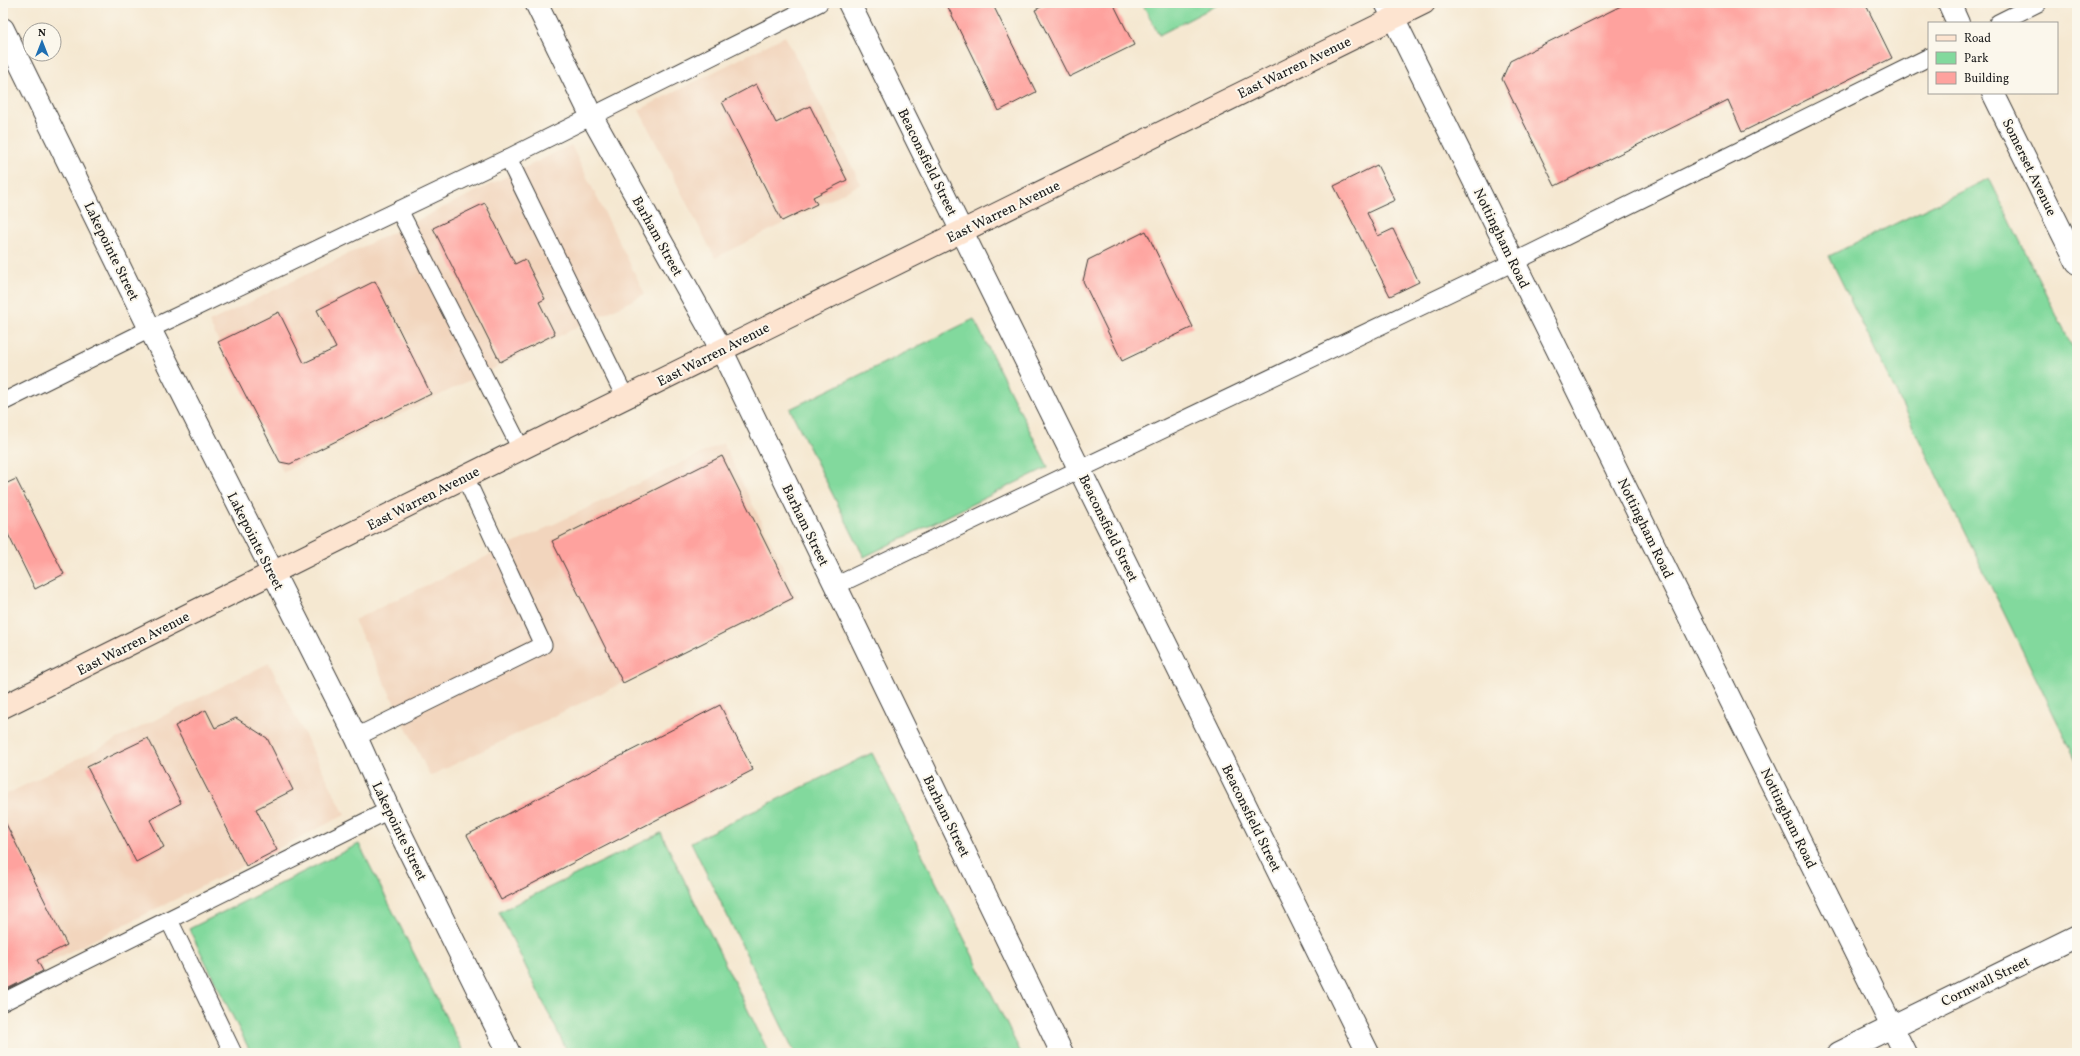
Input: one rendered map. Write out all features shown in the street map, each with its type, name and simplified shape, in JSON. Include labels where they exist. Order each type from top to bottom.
[{"type":"main road","name":"East Warren Avenue","points":[[3,707],[465,478],[721,349],[962,232],[1390,10],[1424,3]]},
{"type":"street","name":"Barham Street","points":[[536,3],[592,117],[721,349],[1062,1053]]},
{"type":"street","name":"Beaconsfield Street","points":[[849,3],[1368,1053]]},
{"type":"street","points":[[1949,3],[1958,22]]},
{"type":"street","name":"Nottingham Road","points":[[1390,10],[1905,1053]]},
{"type":"street","name":"Lakepointe Street","points":[[3,29],[150,329],[356,737],[389,810],[509,1053]]},
{"type":"street","name":"Somerset Avenue","points":[[1993,94],[2077,263]]},
{"type":"street","name":"Cornwall Street","points":[[1839,1053],[2077,936]]},
{"type":"lane","points":[[3,402],[150,329],[592,117],[819,3]]},
{"type":"lane","points":[[2000,22],[2038,3]]},
{"type":"lane","points":[[835,586],[1514,262],[1928,57]]},
{"type":"lane","points":[[508,158],[624,398]]},
{"type":"lane","points":[[399,210],[521,449]]},
{"type":"lane","points":[[356,737],[542,645],[465,478]]},
{"type":"lane","points":[[3,1002],[389,810]]},
{"type":"lane","points":[[168,920],[233,1053]]},
{"type":"shaded area","points":[[785,36],[861,184],[715,258],[639,110]]},
{"type":"shaded area","points":[[571,145],[645,294],[283,472],[209,322]]},
{"type":"shaded area","points":[[723,443],[798,598],[430,776],[354,620]]},
{"type":"shaded area","points":[[269,663],[345,815],[3,985],[3,796]]},
{"type":"green space","points":[[1142,3],[1221,3],[1159,35]]},
{"type":"green space","points":[[1989,178],[2077,357],[2077,762],[1829,256]]},
{"type":"green space","points":[[974,319],[1048,467],[864,557],[790,409]]},
{"type":"green space","points":[[872,753],[1021,1053],[795,1053],[691,842]]},
{"type":"green space","points":[[661,833],[769,1053],[568,1053],[499,912]]},
{"type":"green space","points":[[359,844],[464,1053],[251,1053],[189,929]]},
{"type":"building","points":[[946,3],[992,3],[1036,92],[999,111]]},
{"type":"building","points":[[1049,3],[1113,3],[1134,45],[1069,77],[1035,10]]},
{"type":"building","points":[[1627,3],[1865,3],[1892,58],[1742,132],[1728,100],[1555,186],[1502,79],[1510,61]]},
{"type":"building","points":[[756,84],[776,123],[810,106],[847,180],[813,197],[817,204],[782,221],[722,102]]},
{"type":"building","points":[[1377,165],[1395,200],[1367,213],[1378,236],[1393,229],[1419,282],[1390,296],[1334,186]]},
{"type":"building","points":[[485,203],[515,264],[525,259],[545,299],[539,302],[555,334],[500,362],[433,228]]},
{"type":"building","points":[[1146,231],[1193,327],[1122,361],[1083,281],[1088,260]]},
{"type":"building","points":[[375,281],[431,394],[290,464],[280,462],[218,342],[279,312],[304,363],[336,348],[317,310]]},
{"type":"building","points":[[722,456],[793,598],[623,683],[552,541]]},
{"type":"building","points":[[16,479],[64,574],[35,589],[3,524],[3,485]]},
{"type":"building","points":[[720,705],[753,770],[501,900],[467,835]]},
{"type":"building","points":[[206,710],[215,728],[236,718],[267,738],[293,790],[256,809],[277,850],[246,866],[175,726]]},
{"type":"building","points":[[148,738],[181,803],[150,820],[164,847],[136,862],[87,767]]},
{"type":"building","points":[[3,818],[67,945],[37,960],[43,971],[3,991]]}]
